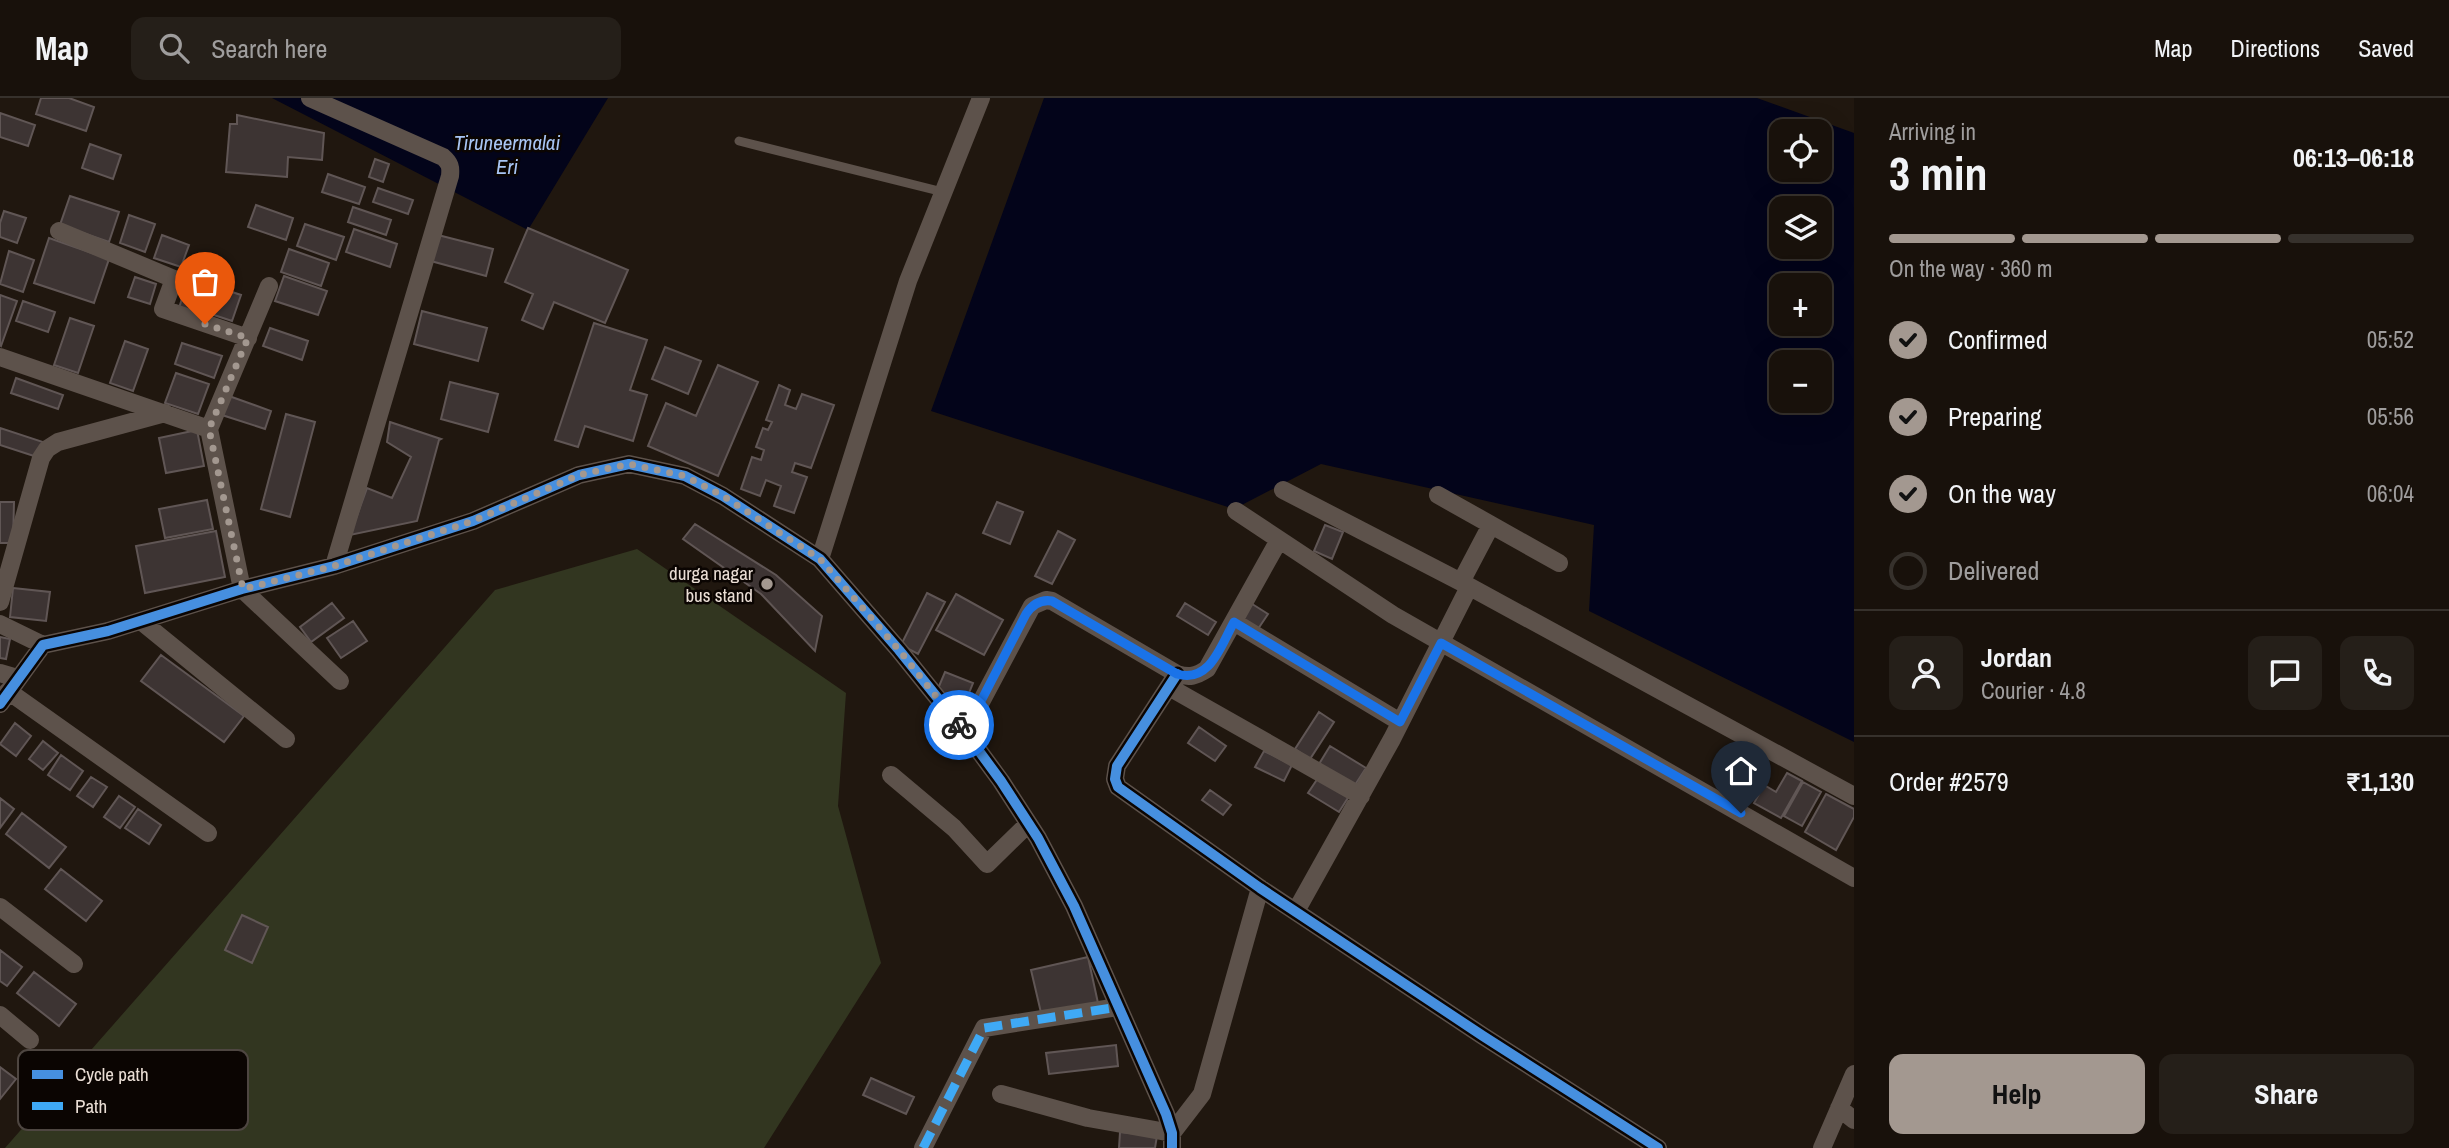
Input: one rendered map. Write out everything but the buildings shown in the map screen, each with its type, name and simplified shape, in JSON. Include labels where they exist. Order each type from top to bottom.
[{"type":"street","points":[[310,98],[443,157],[451,167],[334,566]]},
{"type":"street","points":[[820,559],[908,281],[981,98]]},
{"type":"street","points":[[60,231],[174,279],[163,309],[248,338]]},
{"type":"street","points":[[269,286],[209,429],[243,589],[340,681]]},
{"type":"street","points":[[0,357],[209,429]]},
{"type":"street","points":[[0,602],[41,458],[47,449],[58,442],[165,413]]},
{"type":"street","points":[[208,833],[6,687],[43,645],[141,621],[243,589],[334,566],[473,521],[579,475],[629,464],[685,476],[723,496],[820,559],[899,650],[1001,781],[1038,838],[1074,906],[1166,1114],[1172,1140]]},
{"type":"street","points":[[1283,490],[1465,584],[1854,796]]},
{"type":"street","points":[[1438,495],[1559,563]]},
{"type":"street","points":[[1236,511],[1393,615],[1854,878]]},
{"type":"street","points":[[1296,911],[1361,796],[1441,643],[1491,525]]},
{"type":"street","points":[[1279,540],[1207,669],[1197,675],[1173,681],[1117,766],[1115,779],[1118,787],[1260,888],[1658,1148]]},
{"type":"street","points":[[965,732],[1026,614],[1032,606],[1046,600],[1052,601],[1173,681],[1361,796]]},
{"type":"street","points":[[141,621],[286,739]]},
{"type":"street","points":[[1234,622],[1400,722]]},
{"type":"street","points":[[0,624],[43,645]]},
{"type":"street","points":[[891,775],[954,828],[987,864],[1028,824]]},
{"type":"street","points":[[1172,1140],[1202,1094],[1260,888]]},
{"type":"street","points":[[0,907],[74,964]]},
{"type":"street","points":[[923,1148],[984,1028],[1118,1007]]},
{"type":"street","points":[[0,1014],[30,1040]]},
{"type":"street","points":[[1822,1148],[1854,1074]]},
{"type":"street","points":[[1001,1094],[1172,1140]]},
{"type":"street","points":[[1839,1108],[1854,1120]]},
{"type":"lane","points":[[739,141],[943,192]]},
{"type":"green space","points":[[637,549],[846,693],[838,806],[881,963],[764,1148],[5,1148],[21,1130],[248,1130],[248,1050],[91,1050],[495,590]]},
{"type":"water","name":"Tiruneermalai Eri","points":[[272,98],[608,98],[528,230]]},
{"type":"water","points":[[1044,98],[1757,98],[1815,119],[1769,119],[1769,182],[1832,182],[1832,125],[1854,133],[1854,742],[1589,611],[1594,525],[1321,464],[1234,509],[931,411]]},
{"type":"marked path","points":[[923,1148],[984,1028],[1118,1007]]},
{"type":"cycle path","points":[[0,704],[43,645],[108,631],[242,589],[334,566],[473,521],[579,475],[629,464],[685,476],[723,496],[820,559],[899,650],[1001,781],[1038,838],[1074,906],[1166,1114],[1172,1133],[1172,1148]]},
{"type":"cycle path","points":[[1177,674],[1117,766],[1115,779],[1118,787],[1260,888],[1658,1148]]},
{"type":"way so far","points":[[205,324],[248,338],[209,429],[243,589],[334,566],[473,521],[579,475],[629,464],[685,476],[723,496],[820,559],[899,650],[959,725]]},
{"type":"place","name":"durga nagar bus stand","points":[[767,584]]},
{"type":"route","points":[[959,725],[965,732],[1026,614],[1032,606],[1046,600],[1177,674],[1187,677],[1207,669],[1234,622],[1400,722],[1441,643],[1741,813]]}]
